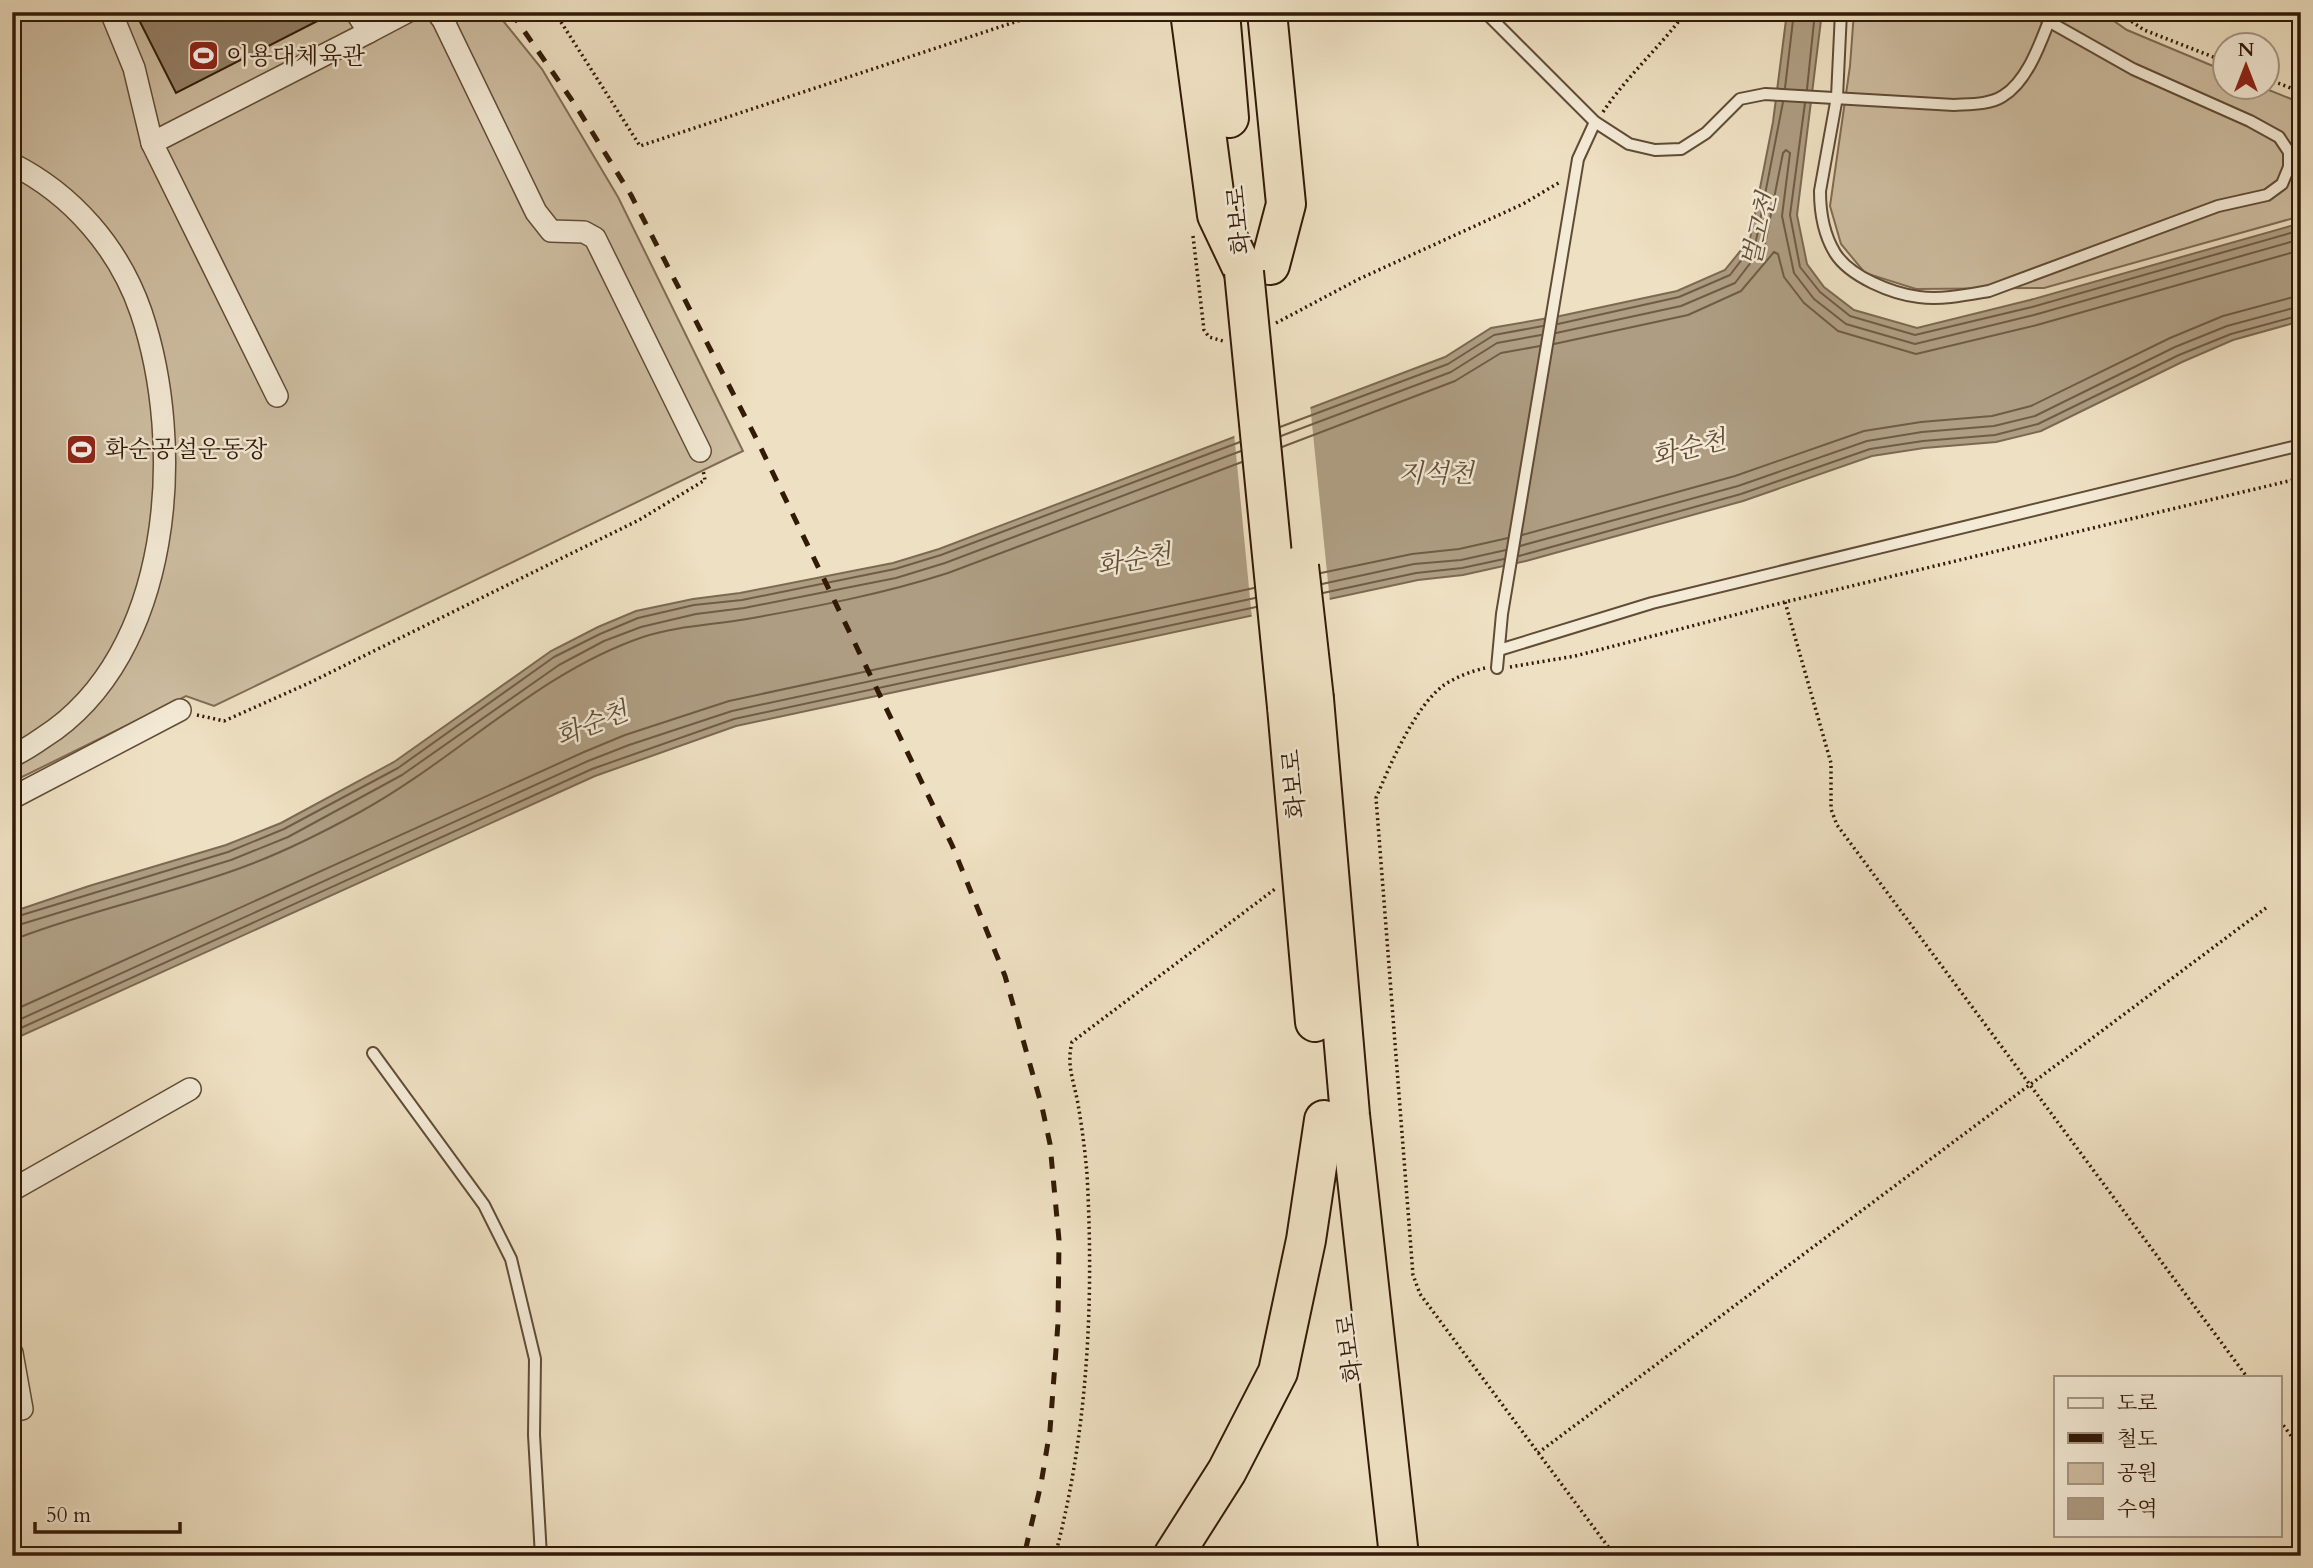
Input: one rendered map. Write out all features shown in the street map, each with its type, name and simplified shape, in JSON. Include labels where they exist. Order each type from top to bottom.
[{"type":"highway","points":[[1191,12],[1217,215],[1257,269],[1286,204],[1267,12]]},
{"type":"highway","name":"화보로","points":[[1220,12],[1257,269],[1301,703],[1399,1556]]},
{"type":"highway","name":"화보로","points":[[1246,12],[1257,269]]},
{"type":"highway","name":"화보로","points":[[1301,703],[1324,1120],[1374,1556]]},
{"type":"highway","points":[[1173,1556],[1227,1471],[1278,1372],[1306,1240],[1324,1120]]},
{"type":"street","points":[[111,12],[134,68],[152,143],[277,396]]},
{"type":"street","points":[[356,12],[369,32]]},
{"type":"street","points":[[152,143],[407,12]]},
{"type":"street","points":[[437,12],[536,212],[551,231],[584,232],[595,238],[699,451]]},
{"type":"street","points":[[12,164],[62,195],[88,221],[123,275],[140,310],[158,376],[165,457],[163,500],[155,555],[144,597],[125,646],[101,684],[76,713],[52,732],[12,756]]},
{"type":"street","points":[[12,798],[180,710]]},
{"type":"street","points":[[12,1190],[190,1089]]},
{"type":"street","points":[[12,1353],[22,1409]]},
{"type":"lane","points":[[1485,12],[1595,122],[1629,144],[1655,150],[1681,149],[1706,133],[1740,99],[1773,93],[1832,97],[1954,105],[1982,104],[2003,96],[2017,84],[2037,52],[2047,15],[2133,69],[2250,121],[2278,137],[2288,152],[2288,167],[2282,184],[2267,195],[2218,206],[1989,291],[1956,296],[1920,297],[1887,290],[1847,266],[1836,254],[1823,223],[1820,191],[1832,97],[1842,12]]},
{"type":"lane","points":[[1497,668],[1503,614],[1578,159],[1595,122]]},
{"type":"lane","points":[[1499,650],[1652,603],[2301,445]]},
{"type":"lane","points":[[373,1053],[484,1205],[510,1259],[534,1359],[534,1435],[541,1556]]},
{"type":"path","points":[[561,22],[640,146],[1045,12]]},
{"type":"path","points":[[1595,122],[1614,95],[1686,12]]},
{"type":"path","points":[[2118,12],[2144,30],[2212,57]]},
{"type":"path","points":[[2282,85],[2301,92]]},
{"type":"path","points":[[180,710],[224,722],[639,520],[705,480],[699,451]]},
{"type":"path","points":[[1615,1556],[1420,1294],[1413,1275],[1376,797],[1394,757],[1425,706],[1455,678],[1478,670],[1557,660],[1785,602],[2301,478]]},
{"type":"path","points":[[1785,602],[1831,763],[1831,809],[1837,825],[2246,1376]]},
{"type":"path","points":[[1055,1556],[1080,1438],[1088,1331],[1087,1172],[1078,1105],[1068,1058],[1072,1042],[1275,889]]},
{"type":"path","points":[[1538,1453],[2266,908]]},
{"type":"path","points":[[2282,1424],[2301,1449]]},
{"type":"green space","points":[[12,12],[496,12],[542,69],[618,197],[743,451],[214,706],[186,696],[12,782]]},
{"type":"green space","points":[[1854,12],[2101,12],[2127,30],[2212,66],[2212,102],[2282,102],[2282,95],[2301,103],[2301,216],[2044,288],[1916,289],[1865,273],[1841,244],[1830,206],[1850,66]]},
{"type":"water","name":"지석천","points":[[1787,12],[1822,12],[1797,215],[1807,264],[1824,287],[1854,310],[1917,328],[2030,300],[2301,223],[2301,321],[2233,340],[2041,431],[1996,442],[1924,448],[1872,456],[1743,501],[1526,561],[1463,575],[1418,580],[736,726],[595,776],[12,1040],[12,912],[226,845],[281,823],[394,762],[551,651],[598,627],[636,611],[893,563],[939,549],[1445,357],[1491,328],[1677,291],[1725,270],[1750,239],[1773,122]]},
{"type":"pier","points":[[1310,404],[1330,602],[1252,619],[1234,433]]},
{"type":"building","name":"이용대체육관","points":[[135,12],[335,12],[176,93]]},
{"type":"railway","points":[[511,12],[576,106],[631,195],[757,440],[952,845],[1005,976],[1050,1144],[1059,1240],[1058,1323],[1050,1430],[1024,1556]]},
{"type":"place","name":"이용대체육관","points":[[203,56]]},
{"type":"place","name":"화순공설운동장","points":[[82,449]]},
{"type":"water label","name":"벌고천","points":[[1759,230]]},
{"type":"water label","name":"화순천","points":[[1689,448]]},
{"type":"water label","name":"화순천","points":[[1134,560]]},
{"type":"water label","name":"화순천","points":[[592,724]]}]
